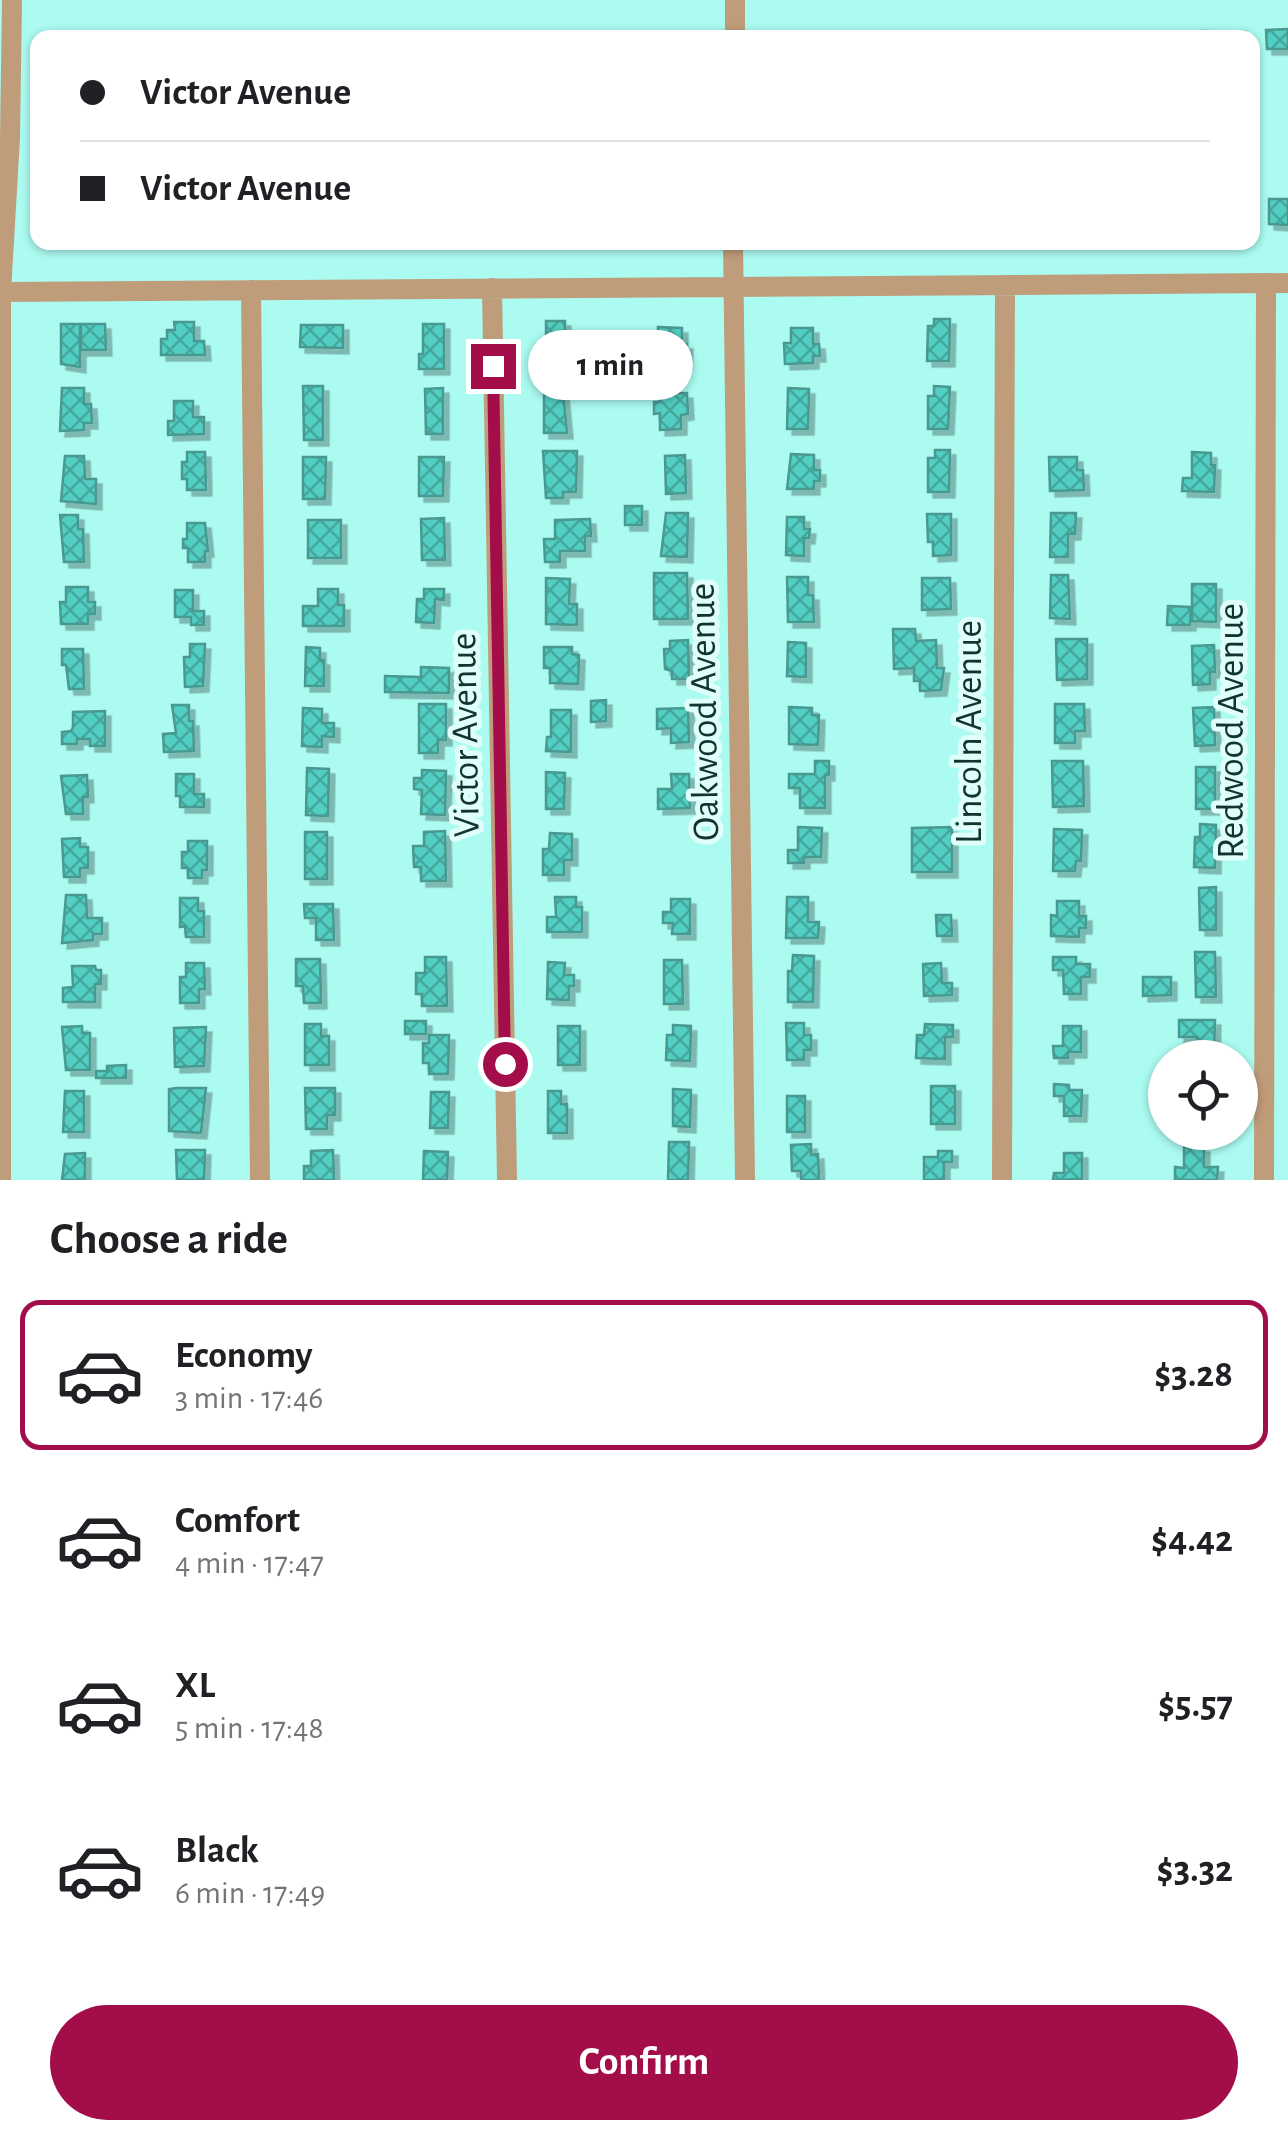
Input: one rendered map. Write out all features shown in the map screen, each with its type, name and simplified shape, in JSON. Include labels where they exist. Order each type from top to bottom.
[{"type":"street","points":[[1,1180],[1,292],[10,138],[12,0]]},
{"type":"street","points":[[735,30],[736,0]]},
{"type":"street","name":"Oakwood Avenue","points":[[733,250],[745,1180]]},
{"type":"street","name":"Redwood Avenue","points":[[1264,1180],[1266,283]]},
{"type":"street","points":[[1,292],[1288,283]]},
{"type":"street","name":"Lincoln Avenue","points":[[1002,1180],[1004,285]]},
{"type":"street","name":"Victor Avenue","points":[[492,288],[507,1180]]},
{"type":"street","points":[[252,290],[260,1180]]},
{"type":"building","points":[[1288,29],[1288,49],[1267,49],[1266,30]]},
{"type":"building","points":[[1269,199],[1288,199],[1288,225],[1269,224]]},
{"type":"building","points":[[934,319],[950,319],[949,361],[927,361],[928,326],[934,326]]},
{"type":"building","points":[[546,321],[565,321],[565,336],[570,336],[570,373],[546,373]]},
{"type":"building","points":[[174,322],[194,322],[194,341],[204,341],[205,355],[161,355],[161,339],[167,339],[167,330],[175,330]]},
{"type":"building","points":[[61,324],[80,324],[80,367],[61,364]]},
{"type":"building","points":[[81,324],[105,324],[106,350],[81,350]]},
{"type":"building","points":[[423,324],[444,324],[444,369],[419,369]]},
{"type":"building","points":[[301,325],[343,325],[343,348],[300,347]]},
{"type":"building","points":[[658,327],[682,328],[682,344],[687,344],[686,365],[658,365],[658,357],[652,357],[652,345],[658,345]]},
{"type":"building","points":[[791,328],[813,328],[813,344],[819,344],[820,356],[813,356],[813,363],[785,364],[784,343],[791,343]]},
{"type":"building","points":[[303,386],[323,386],[323,440],[304,440]]},
{"type":"building","points":[[934,386],[950,387],[948,429],[928,429],[928,396],[934,396]]},
{"type":"building","points":[[62,388],[84,388],[84,404],[91,404],[92,423],[84,423],[84,430],[60,431]]},
{"type":"building","points":[[443,388],[443,434],[426,434],[425,389]]},
{"type":"building","points":[[788,388],[809,389],[808,429],[787,429]]},
{"type":"building","points":[[544,391],[563,391],[567,433],[544,433]]},
{"type":"building","points":[[687,393],[688,414],[681,415],[681,429],[660,430],[660,413],[654,414],[659,394]]},
{"type":"building","points":[[174,401],[193,401],[193,417],[204,417],[204,434],[168,435],[168,421],[174,421]]},
{"type":"building","points":[[935,450],[950,450],[949,492],[928,492],[928,458],[935,458]]},
{"type":"building","points":[[543,451],[577,451],[576,492],[563,492],[563,498],[546,498]]},
{"type":"building","points":[[187,452],[205,452],[206,490],[187,490],[182,462],[187,462]]},
{"type":"building","points":[[1192,452],[1211,453],[1211,465],[1215,465],[1214,492],[1182,491],[1183,478],[1192,478]]},
{"type":"building","points":[[791,454],[814,455],[814,470],[820,470],[820,481],[814,481],[814,489],[787,489]]},
{"type":"building","points":[[685,455],[686,493],[666,494],[665,456]]},
{"type":"building","points":[[65,456],[84,456],[85,479],[96,479],[96,504],[61,501]]},
{"type":"building","points":[[303,457],[326,457],[325,499],[303,499]]},
{"type":"building","points":[[419,457],[444,457],[443,496],[419,496]]},
{"type":"building","points":[[1049,457],[1077,457],[1077,470],[1083,470],[1084,490],[1050,491]]},
{"type":"building","points":[[625,506],[642,506],[642,525],[625,525]]},
{"type":"building","points":[[666,513],[688,513],[687,557],[661,556]]},
{"type":"building","points":[[1051,513],[1076,513],[1075,534],[1068,534],[1068,557],[1050,557]]},
{"type":"building","points":[[927,514],[951,514],[951,555],[933,556]]},
{"type":"building","points":[[60,515],[78,515],[78,529],[83,529],[84,562],[64,562]]},
{"type":"building","points":[[787,517],[804,517],[804,529],[810,529],[809,538],[804,538],[804,556],[786,555]]},
{"type":"building","points":[[444,518],[445,560],[422,560],[421,519]]},
{"type":"building","points":[[590,519],[591,536],[585,536],[585,551],[560,551],[560,562],[545,562],[544,539],[555,539],[555,520]]},
{"type":"building","points":[[308,520],[341,520],[341,558],[308,558]]},
{"type":"building","points":[[187,523],[205,523],[205,562],[188,562],[188,548],[183,548]]},
{"type":"building","points":[[654,573],[687,573],[688,619],[654,619]]},
{"type":"building","points":[[1051,575],[1068,575],[1070,619],[1050,618]]},
{"type":"building","points":[[787,577],[808,577],[814,622],[788,622]]},
{"type":"building","points":[[546,578],[570,579],[569,604],[577,604],[577,625],[546,624]]},
{"type":"building","points":[[922,578],[950,578],[951,609],[922,610]]},
{"type":"building","points":[[1192,584],[1216,584],[1216,622],[1192,621]]},
{"type":"building","points":[[66,587],[88,587],[88,602],[95,602],[95,614],[88,614],[88,624],[61,624],[60,602],[66,602]]},
{"type":"building","points":[[318,589],[338,589],[338,605],[344,605],[344,626],[303,626],[303,606],[318,606]]},
{"type":"building","points":[[424,589],[444,589],[444,600],[435,599],[434,623],[416,622],[417,599],[424,599]]},
{"type":"building","points":[[175,590],[193,590],[193,611],[204,611],[204,625],[191,625],[191,617],[175,617]]},
{"type":"building","points":[[1168,606],[1191,607],[1190,625],[1167,625]]},
{"type":"building","points":[[893,629],[915,629],[916,641],[936,640],[937,668],[944,668],[941,690],[920,691],[920,681],[914,681],[914,668],[894,669]]},
{"type":"building","points":[[1056,639],[1087,639],[1087,679],[1057,680]]},
{"type":"building","points":[[688,640],[689,679],[672,679],[672,671],[665,669],[664,649],[670,649],[670,641]]},
{"type":"building","points":[[788,642],[806,643],[806,677],[787,676]]},
{"type":"building","points":[[190,644],[205,644],[203,686],[185,687],[184,657],[190,657]]},
{"type":"building","points":[[1214,645],[1215,672],[1210,672],[1210,684],[1193,685],[1192,646]]},
{"type":"building","points":[[306,647],[320,648],[324,686],[305,686]]},
{"type":"building","points":[[544,647],[572,647],[572,654],[579,655],[578,684],[550,683],[550,668],[544,668]]},
{"type":"building","points":[[62,649],[83,649],[84,689],[69,689]]},
{"type":"building","points":[[421,667],[449,668],[449,693],[385,692],[385,676],[421,677]]},
{"type":"building","points":[[606,700],[606,721],[591,722],[591,701]]},
{"type":"building","points":[[419,704],[446,704],[446,740],[438,740],[438,753],[419,753]]},
{"type":"building","points":[[1055,704],[1084,704],[1085,731],[1075,731],[1075,743],[1055,743]]},
{"type":"building","points":[[172,705],[189,705],[194,751],[164,752],[163,734],[176,733]]},
{"type":"building","points":[[789,707],[812,708],[812,715],[819,715],[818,745],[789,744]]},
{"type":"building","points":[[1214,707],[1215,745],[1195,746],[1193,708]]},
{"type":"building","points":[[303,708],[322,709],[322,723],[334,723],[334,737],[322,736],[322,747],[302,746]]},
{"type":"building","points":[[688,708],[689,742],[671,743],[671,728],[657,729],[657,709]]},
{"type":"building","points":[[551,710],[571,710],[571,752],[546,751],[547,737],[551,737]]},
{"type":"building","points":[[105,711],[105,746],[90,746],[90,739],[62,744],[62,732],[73,727],[73,712]]},
{"type":"building","points":[[815,761],[829,761],[825,808],[800,808],[800,788],[789,788],[789,774],[815,774]]},
{"type":"building","points":[[1052,761],[1083,761],[1084,806],[1053,807]]},
{"type":"building","points":[[1196,767],[1215,767],[1215,809],[1196,809]]},
{"type":"building","points":[[307,768],[329,769],[328,816],[306,815]]},
{"type":"building","points":[[422,770],[446,771],[445,815],[421,814],[422,790],[414,789],[414,778],[422,778]]},
{"type":"building","points":[[546,772],[565,773],[564,809],[546,809]]},
{"type":"building","points":[[176,774],[194,774],[194,794],[204,794],[204,807],[180,807]]},
{"type":"building","points":[[671,774],[689,774],[690,808],[658,809],[658,789],[672,789]]},
{"type":"building","points":[[87,775],[88,797],[83,797],[83,814],[66,814],[61,776]]},
{"type":"building","points":[[1200,824],[1216,825],[1215,868],[1194,867],[1195,837],[1200,837]]},
{"type":"building","points":[[798,827],[822,828],[821,857],[804,857],[804,863],[788,863],[788,850],[798,850]]},
{"type":"building","points":[[952,827],[952,872],[912,872],[912,828]]},
{"type":"building","points":[[1054,829],[1082,830],[1081,861],[1076,861],[1075,871],[1053,871]]},
{"type":"building","points":[[445,831],[446,881],[421,881],[421,867],[414,867],[413,846],[424,846],[424,832]]},
{"type":"building","points":[[305,832],[327,832],[327,879],[305,879]]},
{"type":"building","points":[[550,833],[572,834],[572,860],[564,860],[564,875],[543,875],[543,849],[549,849]]},
{"type":"building","points":[[80,838],[80,847],[88,847],[88,868],[80,868],[80,877],[64,877],[62,839]]},
{"type":"building","points":[[188,841],[207,841],[207,870],[202,870],[202,878],[188,878],[188,868],[182,868],[182,852],[188,852]]},
{"type":"building","points":[[1216,887],[1216,930],[1200,930],[1199,888]]},
{"type":"building","points":[[66,895],[86,895],[87,918],[102,918],[102,934],[93,934],[93,940],[62,943]]},
{"type":"building","points":[[555,897],[576,897],[576,907],[582,907],[582,932],[547,932],[547,917],[556,917]]},
{"type":"building","points":[[787,897],[808,897],[808,922],[819,922],[818,938],[786,938]]},
{"type":"building","points":[[180,898],[198,898],[198,911],[204,911],[204,937],[186,937],[185,926],[180,927]]},
{"type":"building","points":[[671,899],[690,899],[690,934],[672,934],[673,923],[663,923],[663,912],[671,912]]},
{"type":"building","points":[[1057,901],[1079,901],[1079,916],[1086,916],[1086,928],[1079,928],[1079,937],[1051,936],[1051,915],[1057,916]]},
{"type":"building","points":[[304,904],[333,904],[334,940],[316,940],[316,918],[305,918]]},
{"type":"building","points":[[936,915],[951,915],[952,936],[937,936]]},
{"type":"building","points":[[1195,952],[1215,952],[1216,997],[1196,997]]},
{"type":"building","points":[[793,955],[814,956],[813,1002],[788,1002],[788,971],[792,971]]},
{"type":"building","points":[[425,957],[446,957],[447,1006],[422,1006],[422,994],[416,994],[416,973],[425,973]]},
{"type":"building","points":[[1053,957],[1076,957],[1076,964],[1090,964],[1090,977],[1081,977],[1081,994],[1064,994],[1063,970],[1053,970]]},
{"type":"building","points":[[296,959],[320,959],[321,1003],[304,1003],[303,986],[296,986]]},
{"type":"building","points":[[664,960],[682,960],[683,1004],[664,1004]]},
{"type":"building","points":[[548,962],[565,963],[564,975],[574,975],[569,1000],[547,999]]},
{"type":"building","points":[[186,963],[204,963],[205,989],[199,989],[199,1003],[180,1003],[180,977],[186,977]]},
{"type":"building","points":[[941,963],[942,983],[952,983],[952,995],[924,996],[923,964]]},
{"type":"building","points":[[72,966],[95,966],[101,970],[101,984],[95,984],[95,1002],[63,1002],[63,988],[73,987]]},
{"type":"building","points":[[1143,977],[1171,977],[1171,995],[1143,996]]},
{"type":"building","points":[[1179,1020],[1215,1020],[1214,1040],[1179,1037]]},
{"type":"building","points":[[405,1021],[426,1021],[426,1034],[405,1034]]},
{"type":"building","points":[[786,1023],[804,1023],[804,1035],[811,1035],[811,1050],[804,1050],[804,1060],[787,1060]]},
{"type":"building","points":[[305,1024],[321,1024],[321,1036],[329,1036],[329,1065],[305,1065]]},
{"type":"building","points":[[925,1024],[953,1025],[953,1037],[945,1037],[945,1059],[916,1058],[917,1035],[924,1035]]},
{"type":"building","points":[[673,1025],[691,1026],[690,1061],[666,1060],[667,1035],[673,1035]]},
{"type":"building","points":[[82,1026],[82,1033],[90,1033],[90,1070],[66,1070],[62,1027]]},
{"type":"building","points":[[558,1026],[580,1026],[580,1065],[558,1065]]},
{"type":"building","points":[[1063,1026],[1081,1026],[1081,1052],[1068,1052],[1068,1058],[1054,1058],[1053,1046],[1063,1046]]},
{"type":"building","points":[[206,1027],[204,1066],[175,1067],[174,1028]]},
{"type":"building","points":[[429,1035],[449,1035],[448,1074],[429,1074],[429,1063],[423,1063],[423,1043],[429,1043]]},
{"type":"building","points":[[126,1065],[126,1078],[96,1078],[96,1071],[107,1071],[107,1066]]},
{"type":"building","points":[[1054,1084],[1082,1090],[1081,1116],[1064,1116],[1064,1096],[1054,1096]]},
{"type":"building","points":[[931,1086],[955,1086],[955,1124],[931,1124]]},
{"type":"building","points":[[206,1088],[201,1133],[169,1131],[169,1089]]},
{"type":"building","points":[[305,1088],[335,1088],[335,1115],[327,1115],[327,1129],[306,1129]]},
{"type":"building","points":[[673,1089],[691,1090],[690,1127],[673,1126]]},
{"type":"building","points":[[65,1091],[84,1091],[84,1132],[63,1132]]},
{"type":"building","points":[[548,1091],[561,1091],[561,1104],[567,1104],[567,1133],[548,1133]]},
{"type":"building","points":[[431,1092],[449,1092],[448,1128],[430,1128]]},
{"type":"building","points":[[787,1096],[805,1096],[805,1132],[787,1132]]},
{"type":"building","points":[[669,1142],[689,1142],[688,1180],[668,1180]]},
{"type":"building","points":[[811,1144],[811,1155],[818,1154],[819,1180],[801,1180],[801,1171],[792,1171],[791,1145]]},
{"type":"building","points":[[176,1150],[205,1150],[204,1180],[177,1180]]},
{"type":"building","points":[[333,1150],[334,1180],[304,1180],[304,1166],[311,1166],[311,1151]]},
{"type":"building","points":[[1184,1150],[1204,1150],[1204,1167],[1218,1167],[1217,1180],[1175,1180],[1175,1167],[1184,1168]]},
{"type":"building","points":[[424,1151],[448,1152],[447,1180],[423,1180]]},
{"type":"building","points":[[938,1151],[952,1151],[952,1162],[944,1162],[944,1180],[924,1180],[924,1157],[938,1157]]},
{"type":"building","points":[[85,1153],[85,1180],[62,1180],[65,1154]]},
{"type":"building","points":[[1064,1153],[1082,1153],[1082,1179],[1053,1180],[1054,1173],[1064,1173]]},
{"type":"route","points":[[493,366],[505,1064]]}]
